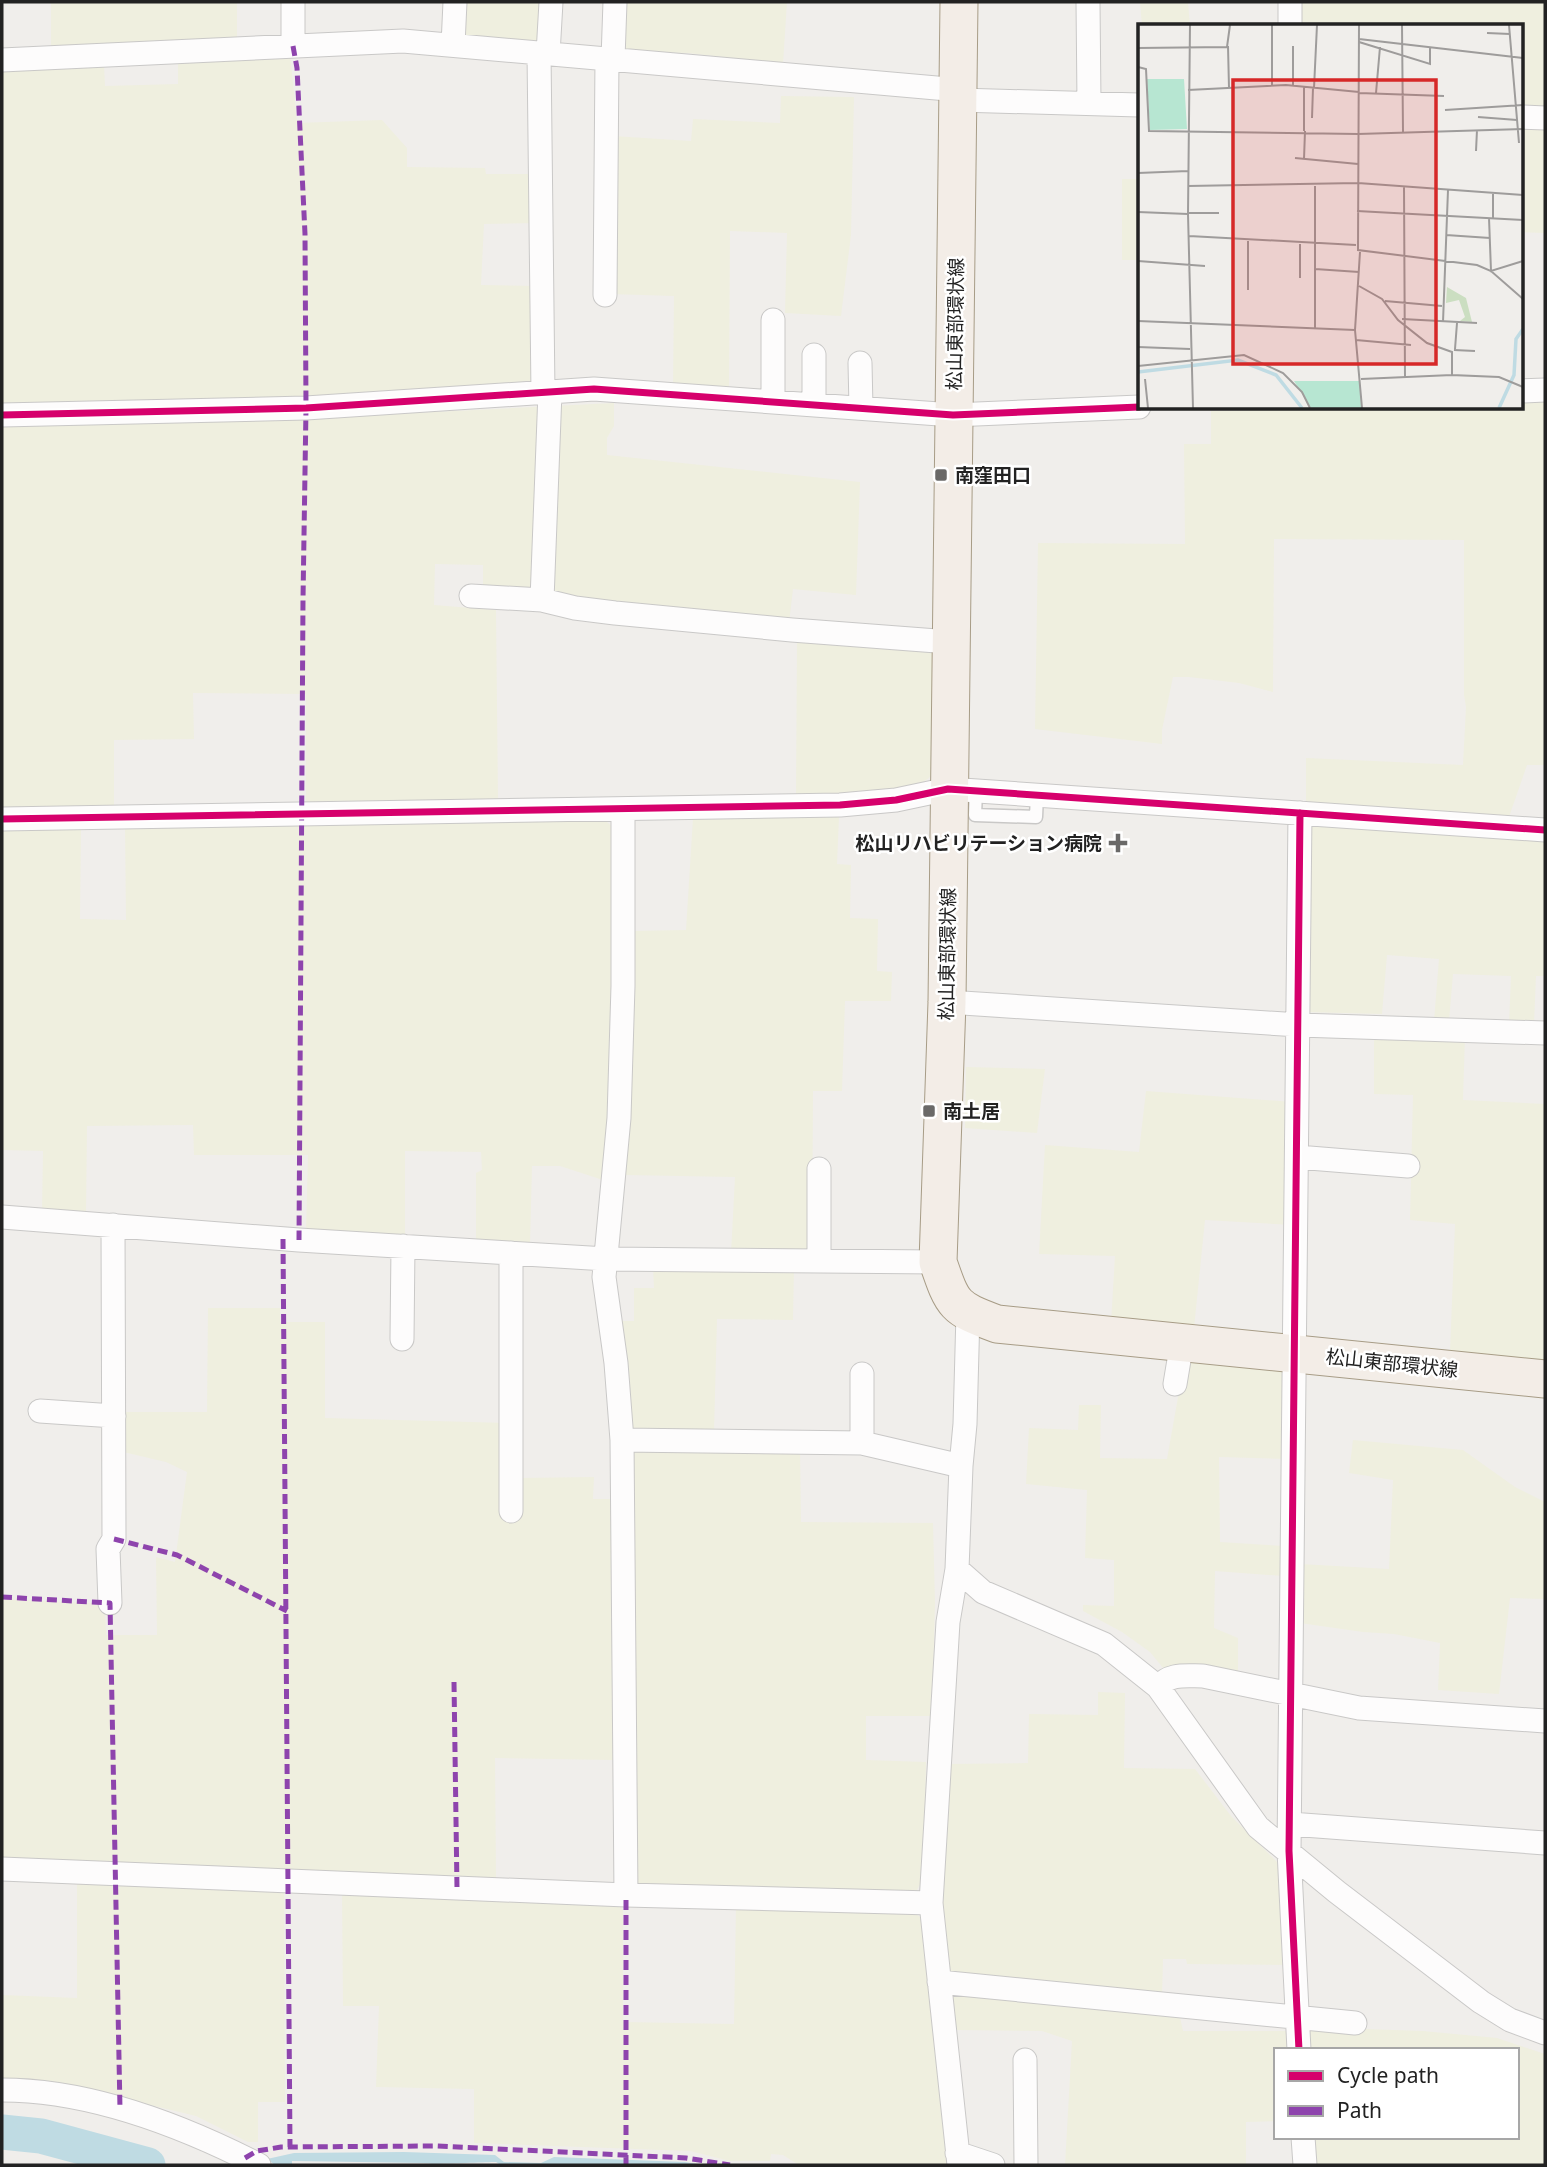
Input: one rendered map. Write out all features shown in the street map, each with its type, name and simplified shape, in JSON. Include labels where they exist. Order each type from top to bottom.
[{"type":"main road","name":"松山東部環状線","points":[[959,2],[950,642],[962,790],[947,1002],[938,1262],[950,1297],[968,1314],[997,1324],[1545,1379]]},
{"type":"street","points":[[293,2],[293,46]]},
{"type":"street","points":[[453,45],[455,2]]},
{"type":"street","points":[[542,600],[546,393],[544,53],[551,2]]},
{"type":"street","points":[[605,295],[610,59],[615,2]]},
{"type":"street","points":[[1087,2],[1089,103]]},
{"type":"street","points":[[1290,2],[1290,24]]},
{"type":"street","points":[[2,60],[403,41],[959,95],[1138,105]]},
{"type":"street","points":[[1522,117],[1545,118]]},
{"type":"street","points":[[773,320],[773,401]]},
{"type":"street","points":[[814,355],[814,404]]},
{"type":"street","points":[[860,363],[861,408]]},
{"type":"street","points":[[2,415],[306,408],[594,389],[953,415],[1138,407]]},
{"type":"street","points":[[1522,391],[1545,390]]},
{"type":"street","points":[[471,596],[542,600],[575,608],[792,630],[950,642]]},
{"type":"street","points":[[2,819],[839,805],[962,790],[1545,830]]},
{"type":"street","points":[[622,810],[623,986],[620,1105],[604,1277],[616,1363],[622,1440],[626,1895]]},
{"type":"street","points":[[1299,2048],[1289,1851],[1300,813]]},
{"type":"street","points":[[947,1002],[1299,1025],[1545,1033]]},
{"type":"street","points":[[1297,1157],[1408,1166]]},
{"type":"street","points":[[819,1169],[819,1261]]},
{"type":"street","points":[[2,1217],[606,1258],[938,1262]]},
{"type":"street","points":[[110,1603],[108,1549],[114,1539],[113,1225]]},
{"type":"street","points":[[402,1339],[403,1246]]},
{"type":"street","points":[[512,1253],[512,1511]]},
{"type":"street","points":[[968,1314],[957,1569],[948,1622],[931,1903],[958,2159],[993,2165]]},
{"type":"street","points":[[1175,1384],[1182,1342]]},
{"type":"street","points":[[862,1374],[862,1443]]},
{"type":"street","points":[[40,1411],[114,1416]]},
{"type":"street","points":[[622,1440],[862,1443],[961,1466]]},
{"type":"street","points":[[957,1569],[984,1592],[1104,1644],[1158,1687],[1258,1827],[1337,1892],[1481,2002],[1510,2020],[1545,2033]]},
{"type":"street","points":[[1158,1687],[1165,1679],[1178,1675],[1203,1676],[1359,1708],[1545,1721]]},
{"type":"street","points":[[1290,1824],[1545,1843]]},
{"type":"street","points":[[2,1869],[626,1895],[931,1903]]},
{"type":"street","points":[[939,1982],[1355,2023]]},
{"type":"street","points":[[1025,2060],[1026,2165]]},
{"type":"street","points":[[2,2090],[81,2099],[155,2119],[259,2165]]},
{"type":"street","points":[[1303,2139],[1304,2165]]},
{"type":"green space","points":[[51,2],[237,2],[237,38],[51,47]]},
{"type":"green space","points":[[461,2],[546,2],[543,48],[459,39]]},
{"type":"green space","points":[[621,2],[787,2],[783,64],[688,53],[618,51]]},
{"type":"green space","points":[[1140,2],[1188,2],[1190,24],[1142,24]]},
{"type":"green space","points":[[1296,2],[1545,2],[1545,111],[1522,110],[1522,24],[1295,24]]},
{"type":"green space","points":[[290,54],[297,123],[382,120],[407,148],[407,167],[485,168],[486,174],[536,174],[537,223],[484,224],[481,285],[537,286],[539,386],[295,398],[2,403],[2,69],[104,65],[105,86],[178,84],[178,59]]},
{"type":"green space","points":[[781,96],[854,97],[851,235],[841,316],[785,313],[787,233],[730,231],[729,388],[673,386],[674,296],[611,294],[613,136],[691,141],[693,119],[780,123]]},
{"type":"green space","points":[[1522,122],[1545,123],[1545,233],[1522,232]]},
{"type":"green space","points":[[1122,179],[1138,179],[1138,260],[1122,260]]},
{"type":"green space","points":[[1545,400],[1545,765],[1527,765],[1509,817],[1306,803],[1306,758],[1463,765],[1466,707],[1464,540],[1274,539],[1273,692],[1239,683],[1173,677],[1162,730],[1162,744],[1035,729],[1038,543],[1185,544],[1184,444],[1211,444],[1211,411],[1522,410],[1522,401]]},
{"type":"green space","points":[[614,403],[614,426],[607,438],[607,455],[860,482],[856,595],[793,589],[789,623],[483,592],[483,565],[435,564],[434,605],[496,610],[498,801],[306,803],[306,694],[193,693],[194,739],[114,740],[114,808],[2,810],[2,424],[314,418]]},
{"type":"green space","points":[[797,640],[934,651],[932,773],[929,778],[923,782],[892,789],[842,796],[796,796]]},
{"type":"green space","points":[[839,817],[837,864],[851,865],[850,918],[878,919],[877,971],[892,972],[891,1001],[845,1001],[842,1091],[813,1091],[812,1254],[731,1254],[735,1177],[624,1175],[632,931],[686,930],[693,818]]},
{"type":"green space","points":[[607,822],[614,828],[615,1016],[606,1181],[560,1166],[532,1166],[530,1245],[476,1243],[476,1173],[482,1170],[481,1152],[405,1151],[405,1240],[306,1232],[308,1155],[194,1155],[193,1125],[87,1126],[86,1213],[42,1211],[43,1151],[2,1150],[2,830],[81,829],[80,919],[126,920],[125,826]]},
{"type":"green space","points":[[1304,822],[1545,838],[1545,976],[1536,976],[1534,1024],[1509,1024],[1511,976],[1453,974],[1449,1021],[1434,1021],[1439,959],[1387,955],[1382,1014],[1305,1012]]},
{"type":"green space","points":[[1374,1032],[1465,1035],[1463,1100],[1545,1104],[1545,1360],[1450,1352],[1455,1224],[1410,1220],[1413,1095],[1374,1094]]},
{"type":"green space","points":[[966,1067],[1045,1069],[1037,1133],[965,1128]]},
{"type":"green space","points":[[1146,1091],[1293,1102],[1293,1225],[1205,1220],[1194,1328],[1111,1323],[1115,1256],[1039,1254],[1045,1145],[1139,1152]]},
{"type":"green space","points":[[653,1267],[794,1268],[793,1320],[717,1319],[714,1431],[631,1430],[621,1321],[634,1321],[634,1288],[654,1288]]},
{"type":"green space","points":[[208,1308],[280,1308],[280,1322],[325,1322],[325,1418],[507,1423],[518,1478],[594,1477],[593,1499],[613,1499],[615,1760],[495,1758],[496,1878],[2,1858],[2,1599],[105,1604],[106,1635],[157,1635],[156,1557],[175,1562],[187,1472],[166,1462],[119,1451],[119,1412],[207,1412]]},
{"type":"green space","points":[[1185,1358],[1290,1366],[1289,1459],[1219,1457],[1220,1542],[1283,1546],[1283,1576],[1215,1571],[1214,1628],[1238,1638],[1238,1676],[1164,1669],[1150,1652],[1122,1632],[1083,1611],[1083,1605],[1114,1606],[1114,1560],[1085,1558],[1087,1490],[1026,1484],[1029,1428],[1078,1430],[1079,1405],[1101,1405],[1100,1458],[1167,1459]]},
{"type":"green space","points":[[1353,1440],[1463,1450],[1515,1487],[1545,1502],[1545,1599],[1510,1598],[1499,1694],[1438,1690],[1440,1643],[1394,1634],[1300,1623],[1300,1564],[1389,1569],[1393,1480],[1349,1473]]},
{"type":"green space","points":[[630,1446],[800,1447],[801,1522],[933,1523],[935,1603],[932,1716],[866,1716],[866,1760],[926,1762],[924,1876],[917,1890],[911,1893],[640,1886],[632,1880]]},
{"type":"green space","points":[[1098,1692],[1125,1693],[1124,1768],[1195,1769],[1231,1816],[1277,1862],[1283,1879],[1287,1965],[1187,1964],[1186,1959],[1163,1959],[1162,1996],[948,1977],[941,1903],[949,1764],[1028,1763],[1029,1714],[1098,1715]]},
{"type":"green space","points":[[77,1880],[284,1889],[285,2102],[258,2102],[258,2142],[248,2142],[196,2116],[109,2095],[2,2079],[2,1995],[77,1998]]},
{"type":"green space","points":[[342,1892],[617,1904],[623,1909],[623,2022],[734,2024],[736,1906],[912,1912],[922,1918],[949,2165],[799,2165],[783,2155],[771,2154],[770,2161],[730,2161],[690,2151],[474,2143],[474,2089],[376,2087],[379,2006],[343,2006]]},
{"type":"green space","points":[[951,1987],[1179,2013],[1183,2031],[1293,2031],[1294,2048],[1274,2048],[1274,2121],[1246,2122],[1246,2165],[1065,2165],[1072,2041],[1042,2031],[956,2030]]},
{"type":"green space","points":[[1304,2022],[1497,2038],[1545,2054],[1545,2165],[1310,2165],[1309,2139],[1519,2139],[1519,2048],[1305,2048]]},
{"type":"water","points":[[294,2153],[495,2155],[504,2162],[541,2163],[554,2157],[703,2165],[292,2161],[292,2165],[275,2165],[267,2159]]},
{"type":"waterway","points":[[2,2132],[41,2136],[148,2165]]},
{"type":"marked path","points":[[293,46],[297,68],[305,234],[306,408],[299,1240]]},
{"type":"marked path","points":[[283,1239],[290,2147]]},
{"type":"marked path","points":[[114,1539],[177,1555],[287,1611]]},
{"type":"marked path","points":[[2,1597],[110,1603],[120,2109]]},
{"type":"marked path","points":[[454,1682],[457,1889]]},
{"type":"marked path","points":[[626,1895],[626,2165]]},
{"type":"marked path","points":[[245,2158],[257,2151],[281,2147],[437,2146],[686,2158],[730,2165]]},
{"type":"cycle path","points":[[2,415],[306,408],[594,389],[953,415],[1138,407]]},
{"type":"cycle path","points":[[2,819],[840,805],[896,800],[948,789],[1545,830]]},
{"type":"cycle path","points":[[1299,2048],[1289,1851],[1300,813]]},
{"type":"place","name":"南窪田口","points":[[941,475]]},
{"type":"place","name":"松山リハビリテーション病院","points":[[1118,843]]},
{"type":"place","name":"南土居","points":[[929,1111]]}]
